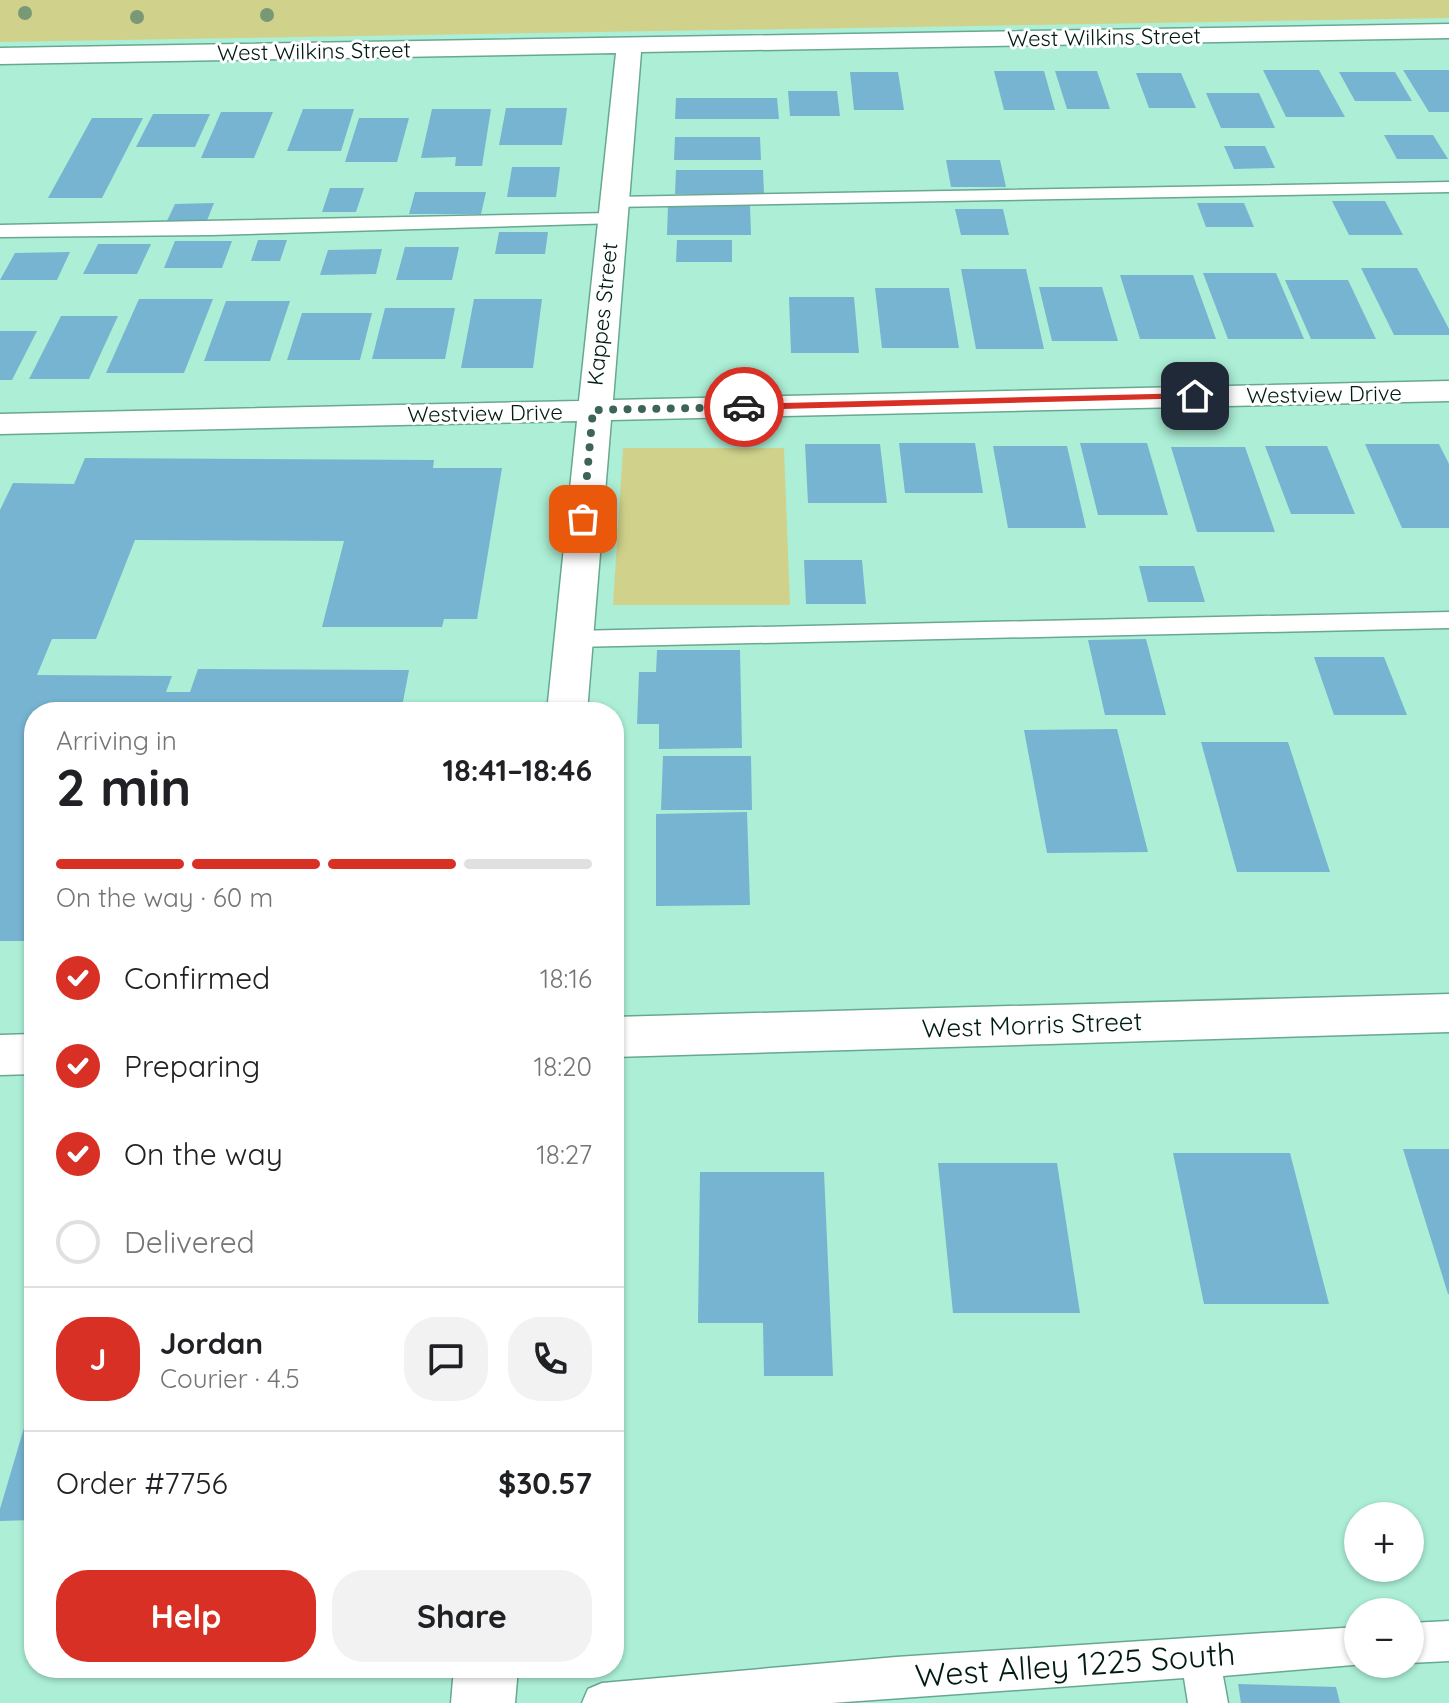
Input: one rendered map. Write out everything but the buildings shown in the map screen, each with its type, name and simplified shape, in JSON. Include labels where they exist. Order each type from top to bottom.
[{"type":"street","name":"West Wilkins Street","points":[[0,56],[1449,31]]},
{"type":"street","name":"Kappes Street","points":[[568,702],[629,46]]},
{"type":"street","name":"Westview Drive","points":[[0,424],[1449,391]]},
{"type":"street","name":"West Morris Street","points":[[624,1037],[1449,1013]]},
{"type":"street","points":[[0,1055],[24,1054]]},
{"type":"street","points":[[483,1703],[485,1678]]},
{"type":"lane","points":[[0,231],[211,229],[612,210],[1449,187]]},
{"type":"lane","points":[[573,639],[1449,620]]},
{"type":"lane","points":[[1424,1642],[1449,1641]]},
{"type":"lane","name":"West Alley 1225 South","points":[[602,1703],[896,1677],[1344,1648]]},
{"type":"lane","points":[[1200,1657],[1208,1703]]},
{"type":"green space","points":[[0,0],[1449,0],[1449,18],[0,42]]},
{"type":"green space","points":[[623,448],[784,448],[790,605],[613,605]]},
{"type":"way so far","points":[[583,519],[593,410],[744,407]]},
{"type":"route","points":[[744,407],[1195,396]]}]
